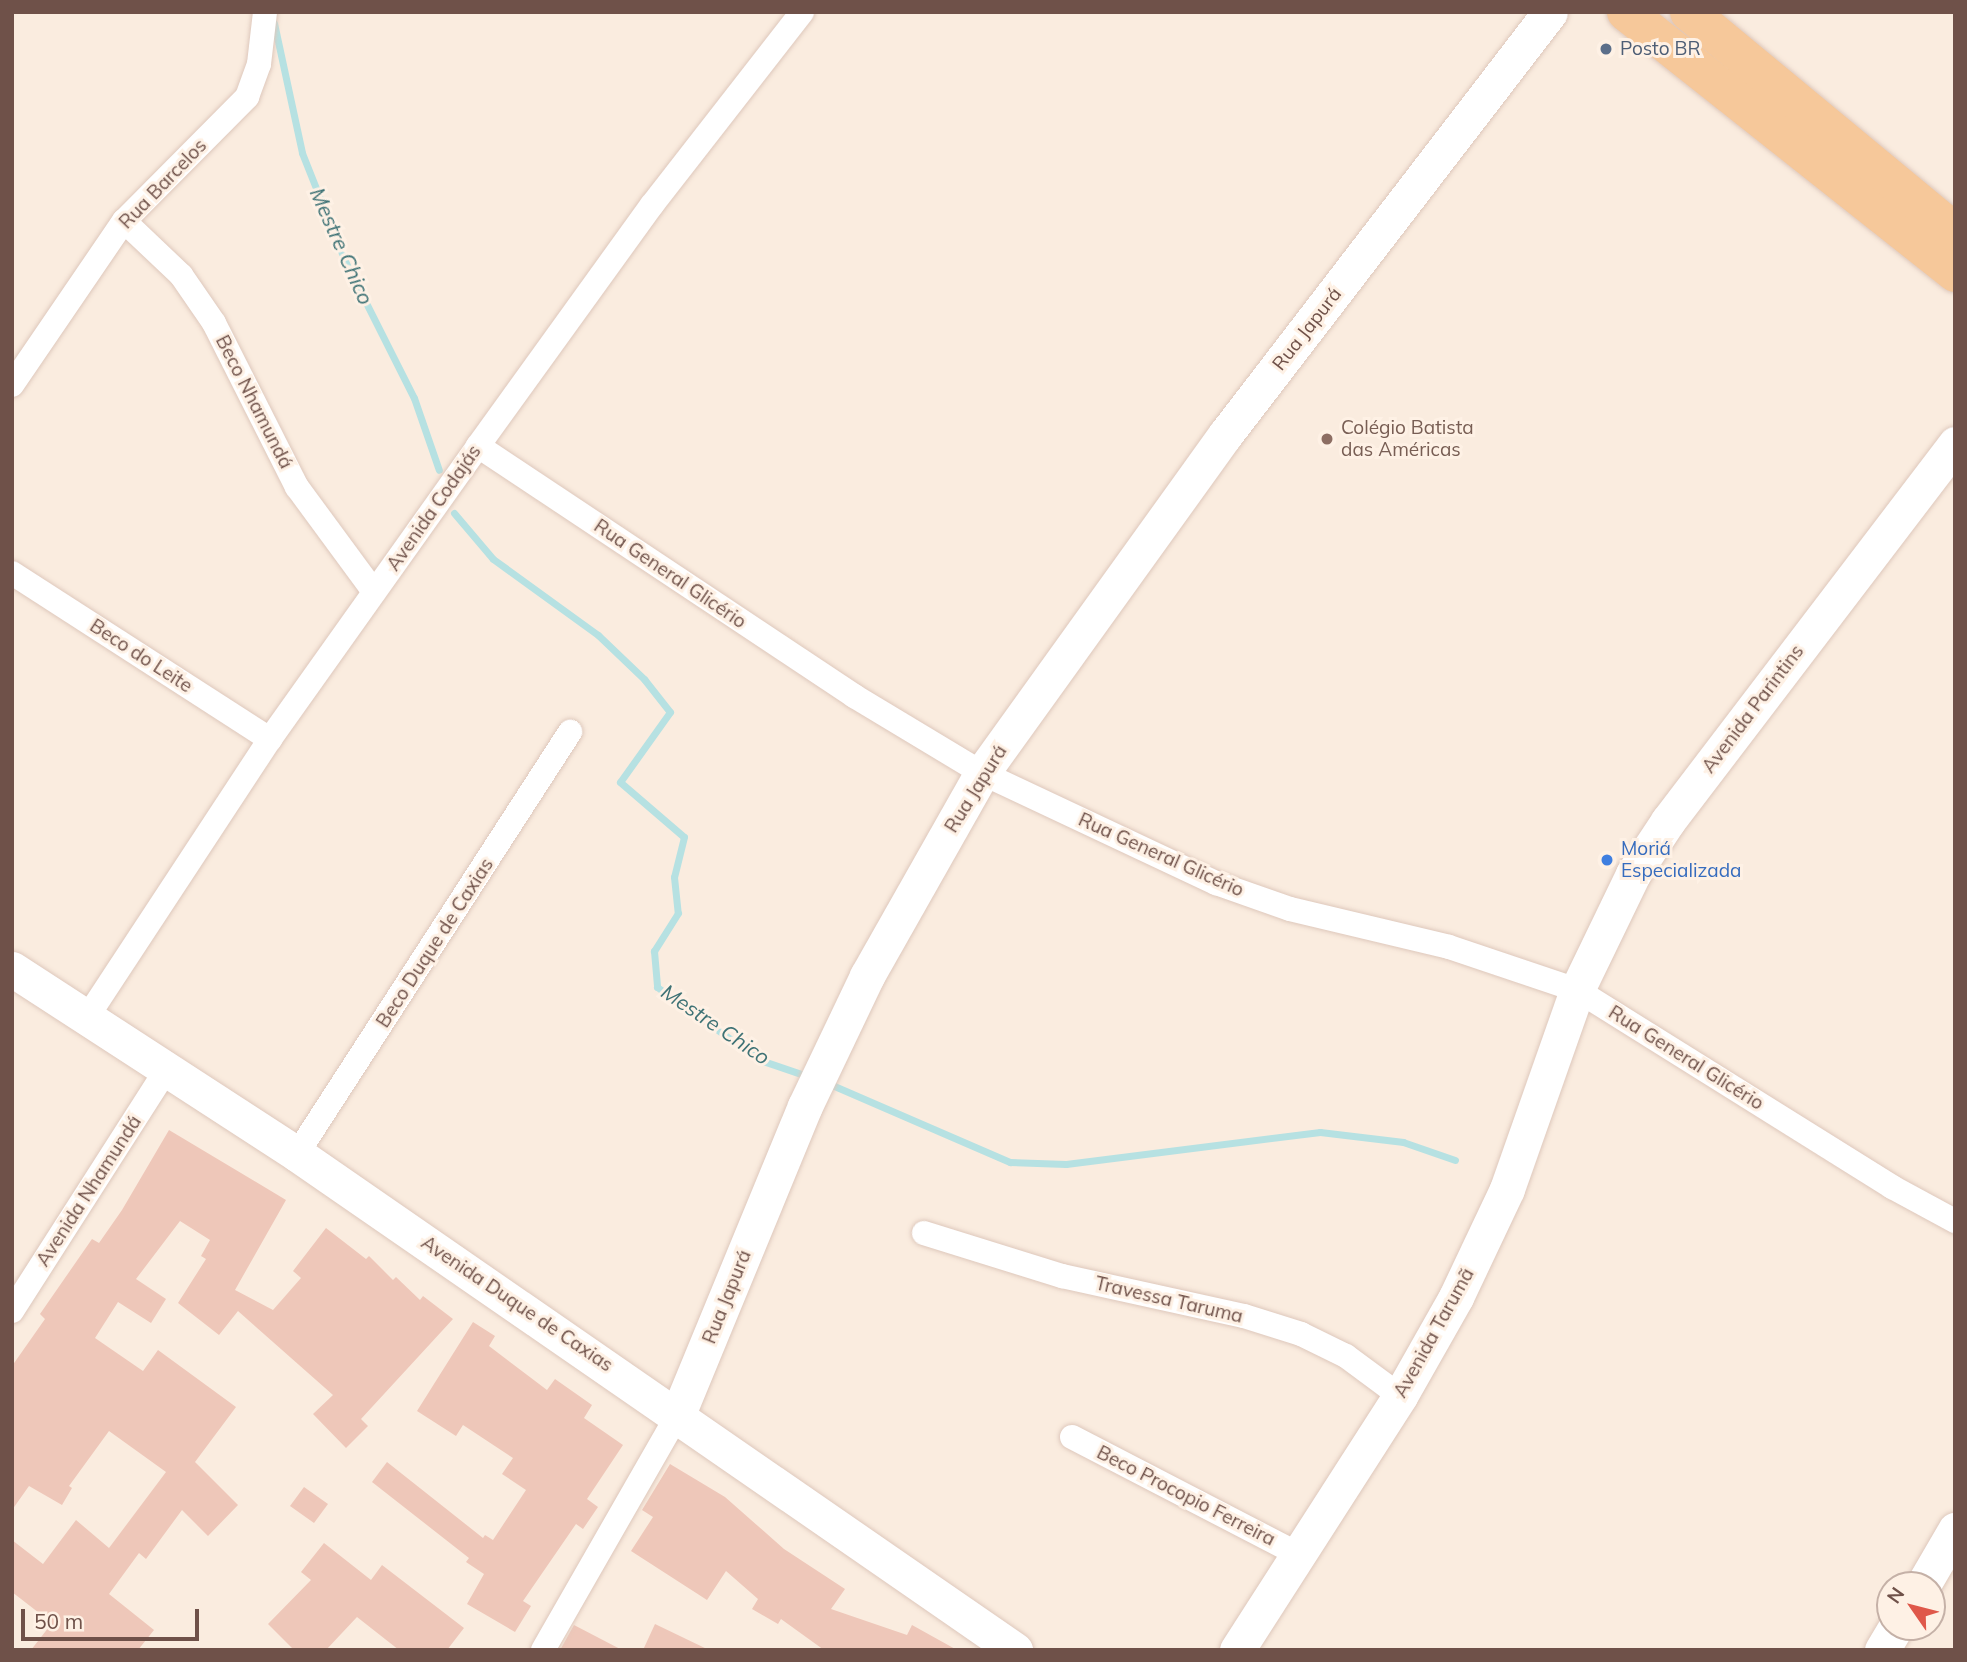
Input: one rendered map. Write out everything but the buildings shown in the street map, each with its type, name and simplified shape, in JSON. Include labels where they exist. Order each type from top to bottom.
[{"type":"main road","points":[[1626,12],[1955,273]]},
{"type":"main road","points":[[1689,12],[1955,232]]},
{"type":"street","name":"Rua Barcelos","points":[[12,385],[124,221],[247,97],[259,64],[265,12]]},
{"type":"street","name":"Avenida Codajás","points":[[86,1019],[270,739],[374,592],[652,205],[802,12]]},
{"type":"street","name":"Rua Japurá","points":[[543,1650],[678,1414],[805,1106],[867,976],[982,773],[1225,435],[1550,12]]},
{"type":"street","name":"Beco Nhamundá","points":[[124,221],[181,275],[214,323],[297,487],[374,592]]},
{"type":"street","name":"Avenida Parintins","points":[[1577,990],[1628,884],[1668,821],[1955,444]]},
{"type":"street","name":"Rua General Glicério","points":[[478,446],[854,696],[982,773],[1216,883],[1290,909],[1448,947],[1543,975],[1577,990],[1892,1187],[1955,1221]]},
{"type":"street","name":"Beco do Leite","points":[[12,573],[270,739]]},
{"type":"street","name":"Beco Duque de Caxias","points":[[297,1154],[570,732]]},
{"type":"street","name":"Avenida Duque de Caxias","points":[[12,969],[165,1072],[297,1154],[678,1414],[1015,1650]]},
{"type":"street","name":"Avenida Tarumã","points":[[1237,1650],[1401,1396],[1456,1297],[1507,1189],[1577,990]]},
{"type":"street","name":"Avenida Nhamundá","points":[[16,1298],[165,1072]]},
{"type":"street","name":"Travessa Taruma","points":[[924,1233],[1062,1276],[1244,1316],[1301,1334],[1346,1356],[1401,1396]]},
{"type":"street","name":"Beco Procopio Ferreira","points":[[1072,1437],[1300,1555]]},
{"type":"street","points":[[1931,1571],[1955,1530]]},
{"type":"waterway","name":"Mestre Chico","points":[[274,23],[302,153],[345,261],[414,398],[439,470]]},
{"type":"waterway","name":"Mestre Chico","points":[[454,513],[493,559],[598,635],[644,679],[670,712],[620,782],[684,837],[674,877],[678,913],[654,951],[657,987],[760,1060],[807,1076]]},
{"type":"waterway","name":"Mestre Chico","points":[[825,1082],[1010,1162],[1066,1164],[1320,1132],[1403,1142],[1455,1160]]},
{"type":"place","name":"Posto BR","points":[[1606,49]]},
{"type":"place","name":"Colégio Batista das Américas","points":[[1327,439]]},
{"type":"place","name":"Moriá Especializada","points":[[1607,860]]}]
